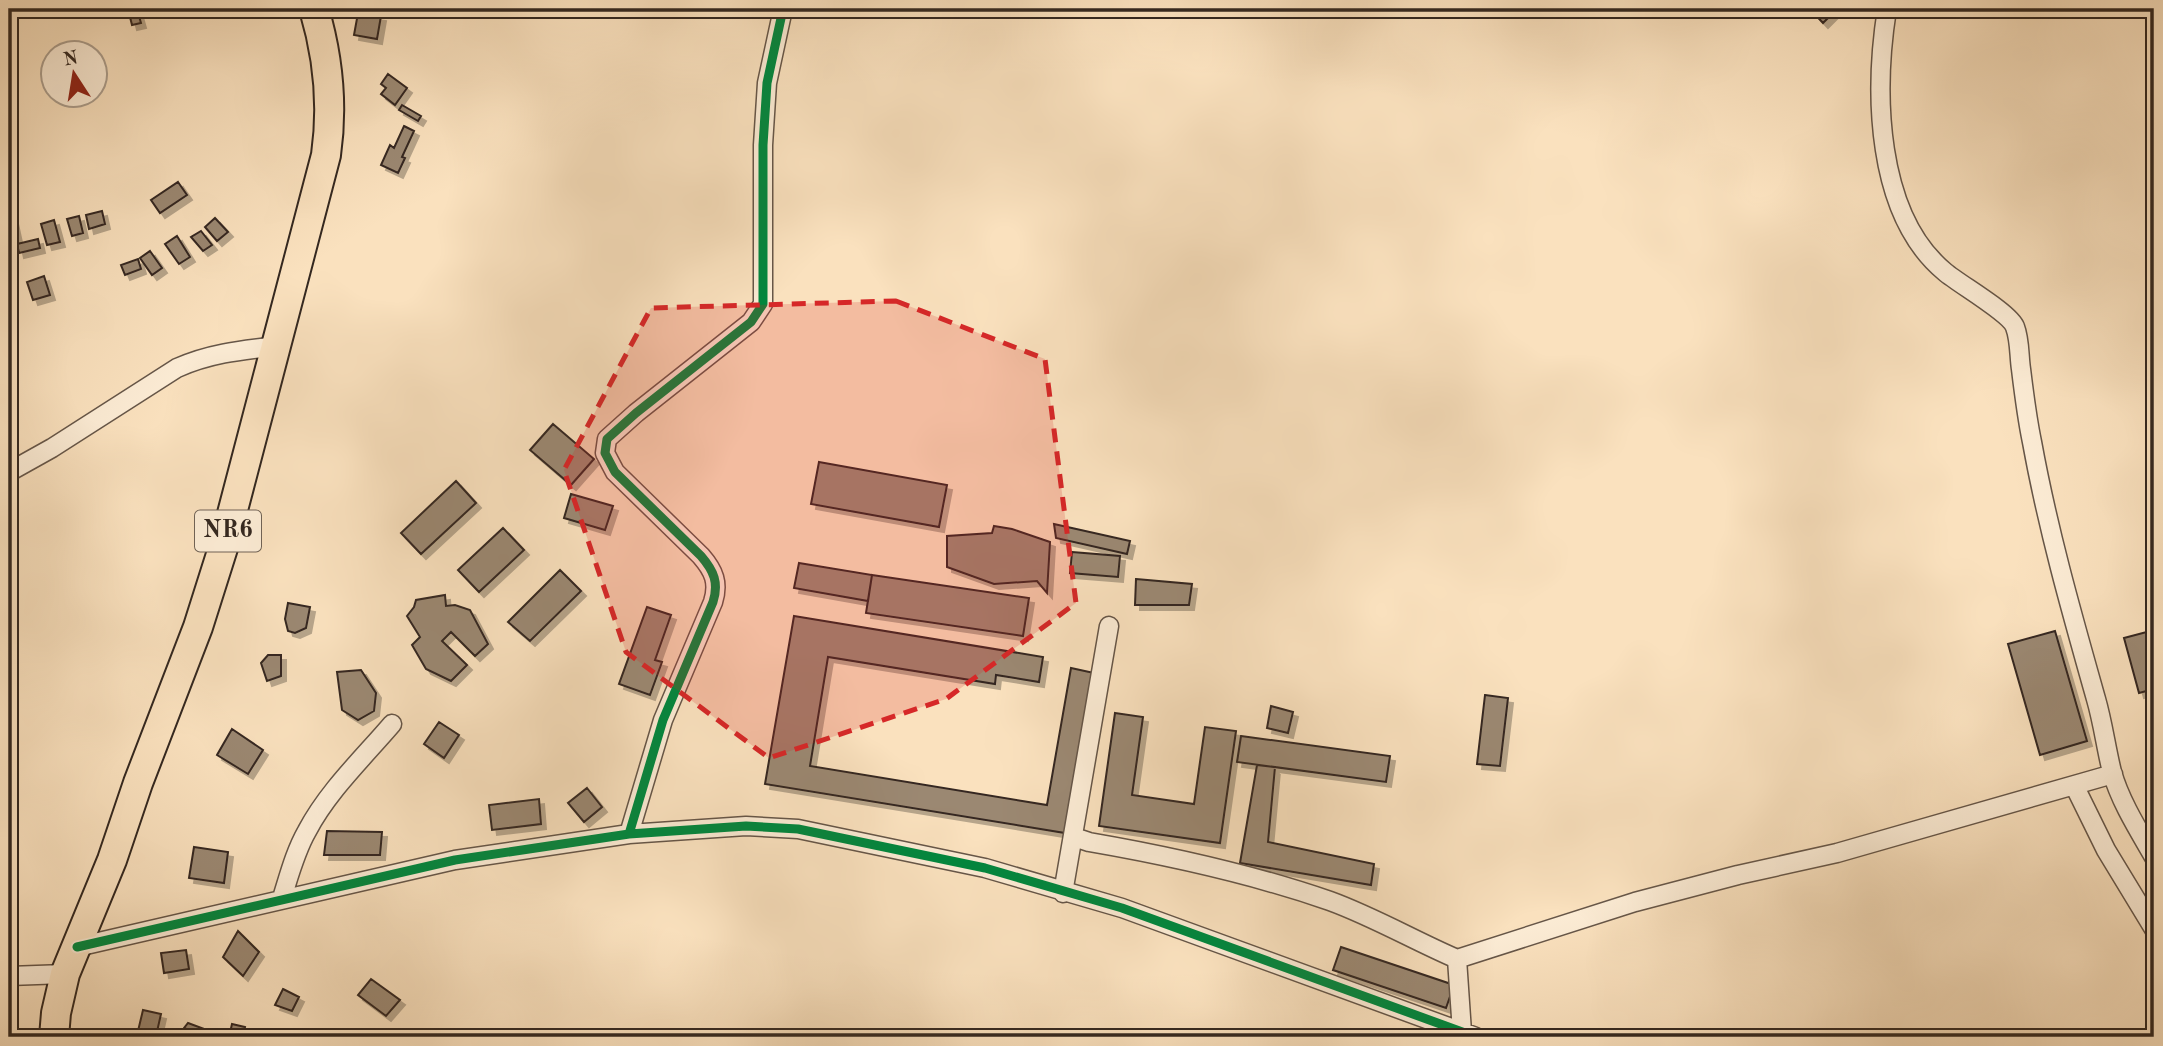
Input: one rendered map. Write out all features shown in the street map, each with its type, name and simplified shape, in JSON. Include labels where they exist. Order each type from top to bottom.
[{"type":"main road","name":"NR6","points":[[54,1037],[56,1013],[65,974],[112,860],[138,783],[198,627],[223,548],[278,346],[326,155],[329,132],[327,74],[314,9]]},
{"type":"street","points":[[629,834],[663,720],[713,602],[716,580],[707,562],[648,501],[615,472],[608,461],[605,446],[607,439],[636,413],[751,322],[763,304],[763,145],[768,83],[783,9]]},
{"type":"street","points":[[1887,9],[1883,37],[1881,106],[1888,163],[1897,200],[1908,228],[1928,254],[1944,271],[2009,318],[2016,329],[2025,410],[2052,539],[2097,702],[2113,775],[2154,857]]},
{"type":"street","points":[[9,472],[194,360],[212,354],[278,346]]},
{"type":"street","points":[[1063,893],[1109,626]]},
{"type":"street","points":[[282,898],[296,854],[317,814],[392,724]]},
{"type":"street","points":[[1074,837],[1188,861],[1311,895],[1362,915],[1457,959],[1635,902],[1837,853],[2113,775]]},
{"type":"street","points":[[2075,787],[2106,850],[2154,929]]},
{"type":"street","points":[[77,947],[455,860],[629,834],[746,826],[798,829],[985,868],[1063,893],[1122,908],[1469,1035],[1457,959]]},
{"type":"street","points":[[9,976],[65,974]]},
{"type":"highlighted area","points":[[896,301],[1045,359],[1076,603],[946,699],[769,758],[626,652],[564,470],[651,308]]},
{"type":"building","points":[[128,9],[137,9],[141,23],[132,25]]},
{"type":"building","points":[[1810,9],[1837,9],[1823,23]]},
{"type":"building","points":[[358,13],[381,16],[377,39],[354,35]]},
{"type":"building","points":[[388,74],[407,88],[395,105],[381,94],[386,88],[381,84]]},
{"type":"building","points":[[402,105],[421,116],[418,121],[399,110]]},
{"type":"building","points":[[404,126],[414,131],[398,173],[381,165],[390,145],[394,148]]},
{"type":"building","points":[[178,182],[187,195],[160,213],[151,200]]},
{"type":"building","points":[[102,211],[105,224],[89,229],[86,215]]},
{"type":"building","points":[[79,216],[83,233],[72,236],[67,219]]},
{"type":"building","points":[[215,218],[228,232],[217,241],[205,227]]},
{"type":"building","points":[[13,219],[18,242],[9,244],[9,220]]},
{"type":"building","points":[[54,220],[60,242],[47,245],[41,224]]},
{"type":"building","points":[[201,231],[212,245],[203,251],[191,237]]},
{"type":"building","points":[[177,236],[190,257],[179,264],[165,244]]},
{"type":"building","points":[[38,239],[40,248],[19,253],[17,244]]},
{"type":"building","points":[[150,251],[162,268],[152,275],[140,258]]},
{"type":"building","points":[[138,259],[141,269],[125,275],[121,265]]},
{"type":"building","points":[[44,276],[50,295],[33,300],[27,282]]},
{"type":"building","points":[[553,424],[594,459],[571,485],[530,450]]},
{"type":"building","points":[[819,462],[947,485],[939,527],[811,504]]},
{"type":"building","points":[[456,481],[476,503],[421,554],[401,533]]},
{"type":"building","points":[[571,494],[613,506],[605,530],[564,518]]},
{"type":"building","points":[[1054,524],[1130,541],[1127,554],[1056,538]]},
{"type":"building","points":[[994,526],[1050,542],[1047,593],[1037,581],[994,584],[947,567],[947,536],[992,533]]},
{"type":"building","points":[[503,528],[524,550],[479,592],[458,570]]},
{"type":"building","points":[[1072,552],[1120,556],[1118,577],[1070,573]]},
{"type":"building","points":[[799,563],[872,575],[868,601],[794,588]]},
{"type":"building","points":[[560,570],[581,591],[530,641],[508,622]]},
{"type":"building","points":[[872,575],[1029,598],[1023,636],[866,613]]},
{"type":"building","points":[[1136,579],[1192,584],[1189,605],[1135,605]]},
{"type":"building","points":[[445,595],[446,606],[455,605],[470,610],[488,644],[475,656],[451,632],[442,641],[467,665],[451,681],[426,669],[412,645],[420,637],[407,616],[416,600]]},
{"type":"building","points":[[288,603],[310,607],[306,628],[295,633],[288,631],[285,619]]},
{"type":"building","points":[[647,607],[671,615],[655,660],[662,662],[650,695],[619,684]]},
{"type":"building","points":[[794,616],[1043,657],[1039,682],[996,675],[995,684],[828,657],[810,766],[1047,805],[1071,668],[1094,673],[1065,833],[765,784]]},
{"type":"building","points":[[2154,630],[2154,689],[2139,693],[2124,638]]},
{"type":"building","points":[[2055,631],[2087,741],[2040,755],[2008,644]]},
{"type":"building","points":[[268,655],[281,655],[281,676],[267,681],[261,663]]},
{"type":"building","points":[[361,670],[376,693],[374,711],[358,720],[342,710],[337,672]]},
{"type":"building","points":[[1485,695],[1508,698],[1500,766],[1477,764]]},
{"type":"building","points":[[1271,706],[1293,712],[1288,733],[1267,728]]},
{"type":"building","points":[[1115,713],[1143,717],[1132,795],[1194,804],[1205,727],[1236,731],[1220,843],[1099,826]]},
{"type":"building","points":[[439,722],[459,735],[444,758],[424,744]]},
{"type":"building","points":[[232,729],[263,750],[248,774],[217,755]]},
{"type":"building","points":[[1241,736],[1390,756],[1386,782],[1237,762]]},
{"type":"building","points":[[1257,765],[1275,767],[1268,842],[1374,864],[1371,885],[1240,863]]},
{"type":"building","points":[[587,788],[602,807],[584,822],[568,803]]},
{"type":"building","points":[[539,799],[541,824],[492,830],[489,805]]},
{"type":"building","points":[[327,831],[382,832],[380,855],[324,855]]},
{"type":"building","points":[[194,847],[228,852],[224,883],[189,878]]},
{"type":"building","points":[[238,931],[259,952],[243,976],[223,957]]},
{"type":"building","points":[[1341,947],[1454,985],[1446,1008],[1333,970]]},
{"type":"building","points":[[186,950],[189,969],[164,973],[161,953]]},
{"type":"building","points":[[371,979],[400,1000],[386,1016],[358,995]]},
{"type":"building","points":[[283,989],[299,997],[292,1011],[275,1005]]},
{"type":"building","points":[[143,1010],[161,1014],[156,1036],[138,1031]]},
{"type":"building","points":[[188,1023],[207,1030],[204,1036],[184,1028]]},
{"type":"building","points":[[232,1024],[245,1027],[243,1037],[229,1037]]},
{"type":"cycle path","points":[[629,834],[663,720],[713,602],[715,583],[712,572],[701,556],[615,472],[605,453],[607,439],[751,322],[763,304],[763,145],[767,83],[783,9]]},
{"type":"cycle path","points":[[77,947],[455,860],[629,834],[746,826],[798,829],[985,868],[1122,908],[1476,1037]]}]
